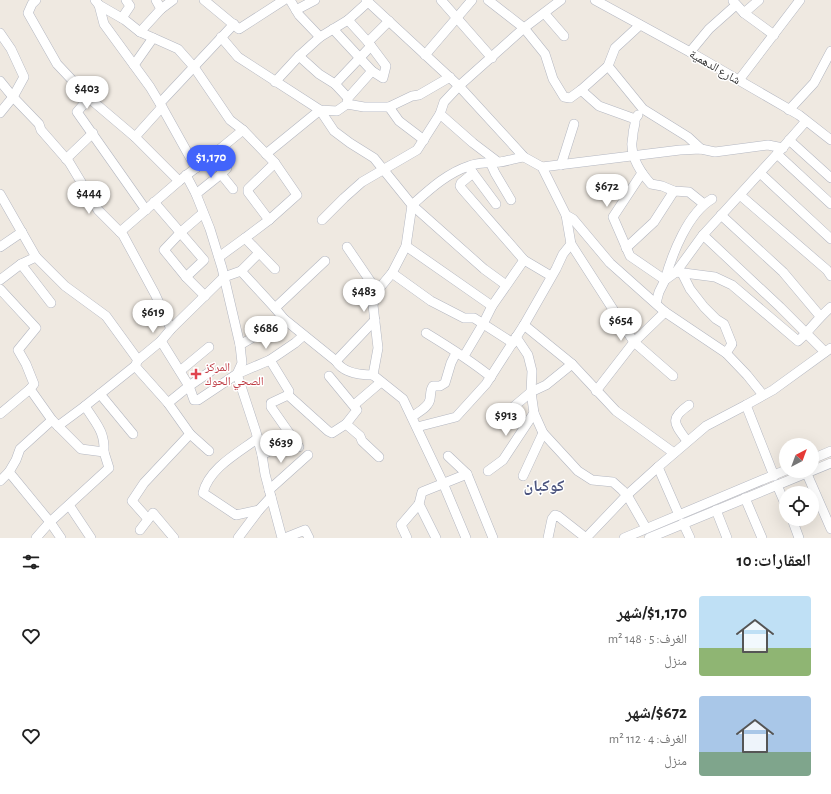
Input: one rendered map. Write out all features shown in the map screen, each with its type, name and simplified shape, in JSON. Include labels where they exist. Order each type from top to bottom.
[{"type":"street","points":[[122,18],[130,6],[126,0]]},
{"type":"street","points":[[156,0],[161,9]]},
{"type":"street","points":[[140,32],[161,9],[173,0]]},
{"type":"street","points":[[204,0],[239,29],[284,0]]},
{"type":"street","points":[[290,0],[299,15],[320,38]]},
{"type":"street","points":[[296,10],[315,0]]},
{"type":"street","points":[[440,0],[492,58]]},
{"type":"street","points":[[425,55],[472,0]]},
{"type":"street","points":[[488,0],[524,28],[545,54],[553,79],[564,97],[570,98],[608,66],[615,48],[640,25]]},
{"type":"street","points":[[322,220],[362,182],[417,150],[440,114],[444,102],[459,86],[524,28],[561,0]]},
{"type":"street","name":"شارع الدهمية","points":[[595,0],[739,80],[806,121],[831,140]]},
{"type":"street","points":[[744,13],[759,0]]},
{"type":"street","points":[[739,80],[800,0]]},
{"type":"street","points":[[31,1],[28,13],[57,64],[89,98],[182,178],[196,194],[219,257],[240,345],[242,363],[237,374],[258,438],[270,493],[284,538],[305,530],[310,538]]},
{"type":"street","points":[[276,82],[299,56],[320,38],[348,20],[367,1],[450,77],[524,156],[542,167],[566,215],[570,244],[634,342],[673,376]]},
{"type":"street","points":[[97,3],[122,18],[140,32],[178,49],[194,67],[230,120],[243,130],[275,163],[297,195],[269,220],[219,257]]},
{"type":"street","points":[[97,3],[104,24],[161,105],[196,168]]},
{"type":"street","points":[[690,52],[709,29],[734,3],[744,13],[774,35]]},
{"type":"street","points":[[544,14],[564,36]]},
{"type":"street","points":[[334,29],[372,71],[383,78],[386,66],[348,20]]},
{"type":"street","points":[[335,84],[359,58],[389,21]]},
{"type":"street","points":[[134,137],[194,67],[234,24]]},
{"type":"street","points":[[0,33],[11,49],[24,77],[13,97],[0,113]]},
{"type":"street","points":[[221,37],[238,57],[320,110],[334,131],[374,158],[412,205],[484,269],[506,285]]},
{"type":"street","points":[[134,65],[153,38]]},
{"type":"street","points":[[789,110],[814,83],[828,60],[831,51]]},
{"type":"street","points":[[299,56],[319,74],[335,84],[347,101],[364,107],[390,107],[412,96],[419,95],[450,77]]},
{"type":"street","points":[[608,66],[643,109],[688,137],[701,149]]},
{"type":"street","points":[[266,154],[320,110],[337,111],[372,71]]},
{"type":"street","points":[[0,81],[39,124],[41,130],[66,159],[98,210],[120,232],[138,261],[171,329]]},
{"type":"street","points":[[581,90],[599,106],[635,119]]},
{"type":"street","points":[[89,98],[77,112],[146,210]]},
{"type":"street","points":[[390,107],[400,121],[424,140]]},
{"type":"street","points":[[643,109],[635,119],[636,125],[632,133],[633,156],[642,174],[651,184],[662,186],[674,191],[689,192],[708,201],[683,232],[668,267],[665,280],[659,292],[656,303]]},
{"type":"street","points":[[440,114],[494,162],[495,173],[511,200]]},
{"type":"street","points":[[665,280],[679,273],[703,235],[806,121]]},
{"type":"street","points":[[561,164],[574,124]]},
{"type":"street","points":[[120,232],[182,178],[216,153],[243,130]]},
{"type":"street","points":[[66,159],[93,133]]},
{"type":"street","points":[[789,140],[831,178]]},
{"type":"street","points":[[542,167],[680,150],[701,149],[715,152],[768,145],[780,151],[831,204]]},
{"type":"street","points":[[196,194],[227,168],[227,165],[216,153]]},
{"type":"street","points":[[374,375],[378,348],[373,304],[377,291],[392,273],[406,246],[412,205],[439,182],[450,175],[494,162],[524,156]]},
{"type":"street","points":[[269,220],[248,192],[248,189],[275,163]]},
{"type":"street","points":[[470,170],[496,204]]},
{"type":"street","points":[[470,170],[460,186],[462,189],[524,260],[551,276]]},
{"type":"street","points":[[760,172],[831,239]]},
{"type":"street","points":[[221,174],[233,189]]},
{"type":"street","points":[[642,174],[614,217],[630,256],[665,280]]},
{"type":"street","points":[[626,248],[654,222],[674,191]]},
{"type":"street","points":[[0,194],[36,257],[65,286],[106,316],[136,363],[190,434],[209,451]]},
{"type":"street","points":[[740,195],[830,271]]},
{"type":"street","points":[[154,202],[204,260],[186,277]]},
{"type":"street","points":[[203,213],[181,232],[164,250],[186,277],[205,296]]},
{"type":"street","points":[[566,215],[574,219],[610,263],[666,312],[726,354],[747,375],[763,395]]},
{"type":"street","points":[[722,215],[783,272],[820,316]]},
{"type":"street","points":[[0,247],[22,232]]},
{"type":"street","points":[[548,538],[552,519],[555,515],[586,538],[627,495],[687,441],[706,426],[763,395],[828,350],[806,334],[780,307],[703,235]]},
{"type":"street","points":[[245,238],[258,254],[275,269]]},
{"type":"street","points":[[418,427],[456,417],[491,377],[524,325],[570,244]]},
{"type":"street","points":[[406,246],[492,306]]},
{"type":"street","points":[[347,247],[377,291]]},
{"type":"street","points":[[0,481],[9,472],[20,449],[55,423],[85,406],[100,394],[161,341],[171,329],[224,278],[241,271],[258,254]]},
{"type":"street","points":[[0,280],[21,264],[36,257]]},
{"type":"street","points":[[412,417],[427,406],[430,400],[432,386],[440,386],[445,383],[451,363],[460,354],[483,324],[492,306],[524,260]]},
{"type":"street","points":[[275,308],[325,261]]},
{"type":"street","points":[[21,264],[51,303]]},
{"type":"street","points":[[241,271],[284,319],[337,363],[358,375],[374,375],[403,399],[418,427],[466,538]]},
{"type":"street","points":[[392,273],[431,301],[464,318],[474,318],[514,340],[528,355],[532,371],[531,392],[534,413],[543,433],[578,470],[592,480],[613,482],[627,495],[646,528]]},
{"type":"street","points":[[679,273],[715,277],[732,285],[798,341],[806,334],[820,316],[831,307]]},
{"type":"street","points":[[679,273],[704,307],[716,319],[724,324],[732,344],[726,354]]},
{"type":"street","points":[[0,289],[36,328],[18,350],[26,364],[34,384],[0,414]]},
{"type":"street","points":[[596,391],[634,342],[666,312]]},
{"type":"street","points":[[240,345],[284,319]]},
{"type":"street","points":[[270,360],[289,391],[288,395],[332,433],[346,424],[357,410],[354,405],[325,377],[375,320]]},
{"type":"street","points":[[524,325],[572,364],[616,411],[674,453]]},
{"type":"street","points":[[426,333],[460,354],[491,377]]},
{"type":"street","points":[[161,341],[189,386],[194,400],[198,400],[237,374],[270,360],[303,336]]},
{"type":"street","points":[[180,372],[209,346]]},
{"type":"street","points":[[498,420],[531,392],[546,385],[572,364]]},
{"type":"street","points":[[168,404],[189,386],[211,371]]},
{"type":"street","points":[[354,405],[381,382]]},
{"type":"street","points":[[30,389],[55,423],[81,449],[104,452]]},
{"type":"street","points":[[100,394],[133,434]]},
{"type":"street","points":[[288,395],[271,403],[271,408],[299,447]]},
{"type":"street","points":[[687,441],[679,430],[676,419],[677,414],[689,405]]},
{"type":"street","points":[[746,405],[774,476]]},
{"type":"street","points":[[36,538],[50,522],[109,468],[104,452],[104,440],[101,431],[85,406]]},
{"type":"street","points":[[488,471],[503,460],[534,413]]},
{"type":"street","points":[[346,424],[360,436],[362,441],[379,457]]},
{"type":"street","points":[[523,476],[543,433]]},
{"type":"street","points":[[148,519],[132,501],[144,483],[190,434]]},
{"type":"street","points":[[258,438],[218,468],[205,485],[203,493],[236,515],[259,510]]},
{"type":"street","points":[[262,455],[293,438]]},
{"type":"street","points":[[819,456],[831,452]]},
{"type":"street","points":[[238,538],[270,493],[308,455]]},
{"type":"street","points":[[448,456],[467,474],[493,538]]},
{"type":"street","points":[[819,468],[831,463]]},
{"type":"street","points":[[658,467],[690,538]]},
{"type":"street","points":[[9,472],[50,522],[61,538]]},
{"type":"street","points":[[407,538],[401,525],[419,504],[422,492],[467,474]]},
{"type":"street","points":[[649,538],[681,519],[779,474]]},
{"type":"street","points":[[624,538],[646,528],[716,510],[796,478]]},
{"type":"street","points":[[809,478],[831,529]]},
{"type":"street","points":[[777,485],[779,490]]},
{"type":"street","points":[[746,498],[762,538]]},
{"type":"street","points":[[419,504],[436,538]]},
{"type":"street","points":[[69,505],[90,538]]},
{"type":"street","points":[[716,510],[727,538]]},
{"type":"street","points":[[140,530],[153,513],[174,538]]},
{"type":"street","points":[[795,526],[799,538]]},
{"type":"place","name":"المركز الصحي الحوك","points":[[196,374]]},
{"type":"district","name":"كوكبان","points":[[544,485]]}]
